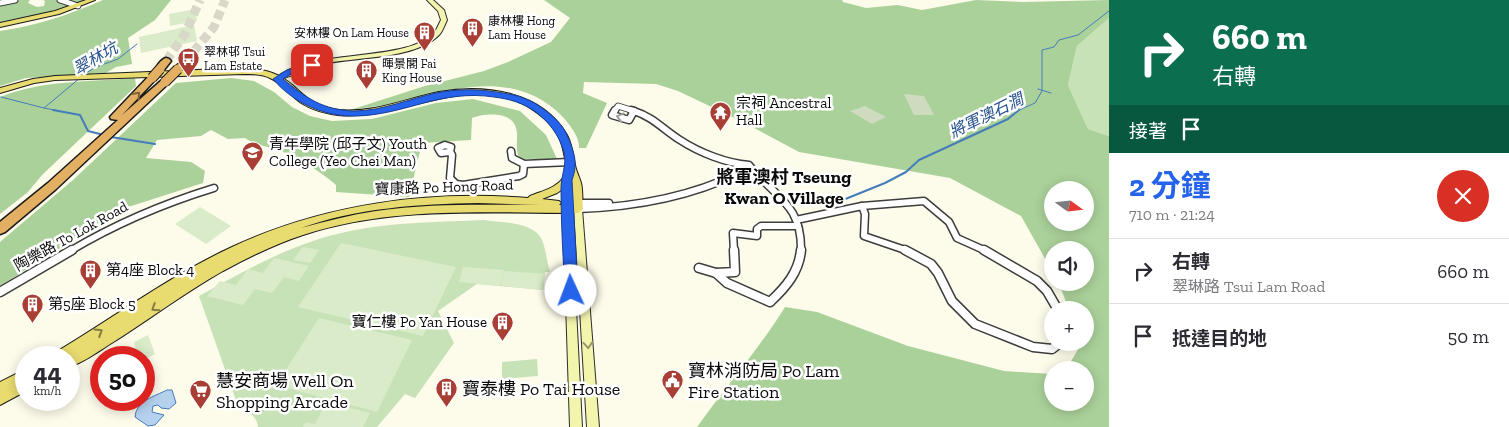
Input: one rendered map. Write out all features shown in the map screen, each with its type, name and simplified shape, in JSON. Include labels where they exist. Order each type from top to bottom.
[{"type":"highway","points":[[0,220],[47,187],[163,65]]},
{"type":"highway","points":[[0,229],[182,66]]},
{"type":"main road","points":[[0,25],[45,16],[92,0]]},
{"type":"main road","points":[[0,92],[26,83],[55,78],[233,71],[268,74],[309,104],[326,110],[347,113],[381,111],[438,96],[465,92],[488,92],[511,96],[530,104],[553,121],[564,137],[569,151],[570,165],[567,180],[572,206],[593,427]]},
{"type":"main road","points":[[570,165],[576,180],[572,206]]},
{"type":"main road","points":[[514,200],[543,196],[567,180]]},
{"type":"main road","name":"寶康路 Po Hong Road","points":[[77,346],[216,260],[256,240],[296,224],[342,211],[386,204],[431,201],[514,200],[572,206]]},
{"type":"main road","name":"寶康路 Po Hong Road","points":[[80,355],[224,266],[268,244],[309,228],[353,217],[409,210],[572,206]]},
{"type":"main road","points":[[0,388],[15,380]]},
{"type":"main road","points":[[0,399],[15,391]]},
{"type":"street","points":[[0,3],[15,0]]},
{"type":"street","points":[[60,0],[78,6]]},
{"type":"street","points":[[277,79],[301,68],[334,60],[397,51],[424,42],[438,32],[442,24],[442,12],[433,2]]},
{"type":"street","points":[[635,110],[652,117],[690,146],[738,164],[752,166],[753,172],[784,198],[797,223],[802,250],[796,272],[781,293],[770,302],[727,283],[716,273]]},
{"type":"street","points":[[511,151],[513,160],[524,164],[570,165]]},
{"type":"street","points":[[450,152],[452,155],[450,178],[453,183],[459,185],[492,178],[519,176],[523,174],[524,164]]},
{"type":"street","points":[[738,164],[735,167],[739,173],[748,175],[753,172]]},
{"type":"street","name":"寶康路 Po Hong Road","points":[[572,206],[630,204],[684,196],[716,185],[739,173]]},
{"type":"street","name":"陶樂路 To Lok Road","points":[[0,292],[102,232],[168,202],[214,188]]},
{"type":"street","points":[[699,268],[716,273],[735,272],[733,234],[757,236],[758,228],[761,226],[797,223],[862,206],[884,206],[920,201],[929,204],[949,222],[958,238],[983,249],[1037,281],[1047,291],[1053,301]]},
{"type":"street","points":[[572,206],[576,427]]},
{"type":"street","points":[[862,206],[865,214],[864,236],[909,251],[930,264],[938,273],[952,302],[975,324],[1038,349],[1044,349]]},
{"type":"green space","points":[[0,0],[30,0],[28,3],[37,7],[44,6],[45,1],[43,0],[84,0],[37,16],[0,23]]},
{"type":"green space","points":[[103,0],[171,0],[155,20],[128,38],[132,64],[116,67],[106,73],[26,78],[0,86],[0,31],[53,19]]},
{"type":"green space","points":[[544,0],[842,0],[843,2],[866,8],[898,5],[922,10],[976,0],[1023,2],[1109,0],[1109,18],[1077,46],[1068,85],[1088,129],[1109,136],[1109,427],[697,427],[785,307],[817,312],[908,346],[1004,371],[1044,374],[1044,411],[1094,411],[1094,361],[1071,361],[1077,351],[1094,351],[1094,301],[1066,301],[1062,291],[1094,291],[1094,241],[1044,241],[1044,257],[1021,216],[950,178],[799,152],[743,122],[678,91],[656,84],[584,82],[583,93],[607,103],[586,148],[579,148],[576,135],[568,123],[542,100],[521,91],[499,87],[476,86],[453,89],[384,105],[350,110],[425,86],[484,71],[551,42],[570,18]]},
{"type":"green space","points":[[195,9],[197,21],[170,26],[169,14]]},
{"type":"green space","points":[[1109,18],[1109,136],[1088,129],[1068,85],[1077,46]]},
{"type":"green space","points":[[194,25],[197,41],[141,53],[139,37]]},
{"type":"green space","points":[[135,78],[136,86],[42,175],[28,192],[0,214],[0,97],[32,87],[83,81]]},
{"type":"green space","points":[[231,78],[254,81],[274,92],[292,107],[310,116],[332,121],[372,119],[436,103],[473,99],[520,111],[546,135],[557,159],[520,159],[517,152],[517,132],[513,122],[497,115],[477,116],[472,118],[471,140],[422,143],[409,197],[336,192],[336,185],[294,157],[279,150],[253,143],[245,138],[228,139],[211,130],[201,136],[157,140],[146,158],[191,162],[205,171],[203,183],[122,209],[0,286],[0,242],[73,180],[176,83]]},
{"type":"green space","points":[[904,94],[924,96],[934,115],[914,115]]},
{"type":"green space","points":[[865,106],[886,117],[872,124],[850,111]]},
{"type":"green space","points":[[200,207],[231,226],[206,244],[175,224]]},
{"type":"green space","points":[[484,220],[525,226],[538,234],[542,240],[550,272],[545,272],[543,290],[477,284],[438,311],[454,343],[415,398],[405,394],[377,427],[258,427],[254,417],[238,406],[199,296],[272,257],[330,236],[383,226]]},
{"type":"green space","points":[[341,243],[456,267],[423,336],[298,307]]},
{"type":"green space","points":[[303,247],[319,250],[310,263],[293,260]]},
{"type":"green space","points":[[274,258],[309,266],[299,281],[284,277],[272,293],[255,289],[243,305],[207,296],[220,281],[236,285],[248,269],[263,273]]},
{"type":"green space","points":[[463,267],[504,270],[500,286],[459,282]]},
{"type":"green space","points":[[504,271],[545,274],[543,290],[501,286]]},
{"type":"green space","points":[[319,318],[412,340],[377,412],[276,385]]},
{"type":"green space","points":[[148,335],[152,346],[135,346],[134,342]]},
{"type":"green space","points":[[537,359],[538,376],[502,379],[502,362]]},
{"type":"green space","points":[[326,402],[370,413],[363,427],[303,427],[306,422],[315,424]]},
{"type":"water","points":[[167,390],[172,390],[176,403],[169,409],[161,408],[158,405],[155,406],[155,396]]},
{"type":"water","points":[[136,411],[152,411],[164,415],[155,425],[148,426],[135,417]]},
{"type":"waterway","name":"將軍澳石澗","points":[[1042,90],[1042,50],[1054,47],[1059,40],[1078,35],[1109,11]]},
{"type":"waterway","name":"翠林坑","points":[[83,75],[96,67],[118,59],[137,44]]},
{"type":"waterway","name":"翠林坑","points":[[44,108],[80,78]]},
{"type":"waterway","name":"將軍澳石澗","points":[[1038,89],[1042,90]]},
{"type":"waterway","name":"將軍澳石澗","points":[[1019,110],[1035,103],[1042,90]]},
{"type":"waterway","points":[[1042,90],[1051,93]]},
{"type":"waterway","points":[[1,97],[44,108]]},
{"type":"waterway","name":"翠林坑","points":[[44,108],[60,111]]},
{"type":"waterway","name":"翠林坑","points":[[53,110],[80,115],[88,131],[104,135]]},
{"type":"waterway","name":"將軍澳石澗","points":[[828,206],[885,183],[906,172],[919,160],[1008,119],[1019,110]]},
{"type":"waterway","name":"翠林坑","points":[[111,137],[155,144]]},
{"type":"tunnel","points":[[166,61],[185,34],[200,0]]},
{"type":"tunnel","points":[[185,62],[214,27],[225,0]]},
{"type":"place","name":"康林樓 Hong Lam House","points":[[472,47]]},
{"type":"place","name":"安林樓 On Lam House","points":[[425,52]]},
{"type":"place","name":"翠林邨 Tsui Lam Estate","points":[[188,78]]},
{"type":"place","name":"暉景閣 Fai King House","points":[[366,90]]},
{"type":"place","name":"宗祠 Ancestral Hall","points":[[720,131]]},
{"type":"place","name":"青年學院 (邱子文) Youth College (Yeo Chei Man)","points":[[253,172]]},
{"type":"place","name":"第4座 Block 4","points":[[90,289]]},
{"type":"place","name":"第5座 Block 5","points":[[32,323]]},
{"type":"place","name":"寶仁樓 Po Yan House","points":[[503,341]]},
{"type":"place","name":"寶林消防局 Po Lam Fire Station","points":[[672,400]]},
{"type":"place","name":"寶泰樓 Po Tai House","points":[[446,408]]},
{"type":"place","name":"慧安商場 Well On Shopping Arcade","points":[[200,410]]},
{"type":"district","name":"將軍澳村 Tseung Kwan O Village","points":[[784,187]]},
{"type":"route","points":[[312,65],[290,72],[277,79],[303,100],[326,110],[361,114],[395,108],[456,92],[473,91],[496,93],[522,100],[538,109],[553,121],[564,137],[569,151],[571,169],[567,180],[567,203],[571,291]]}]
